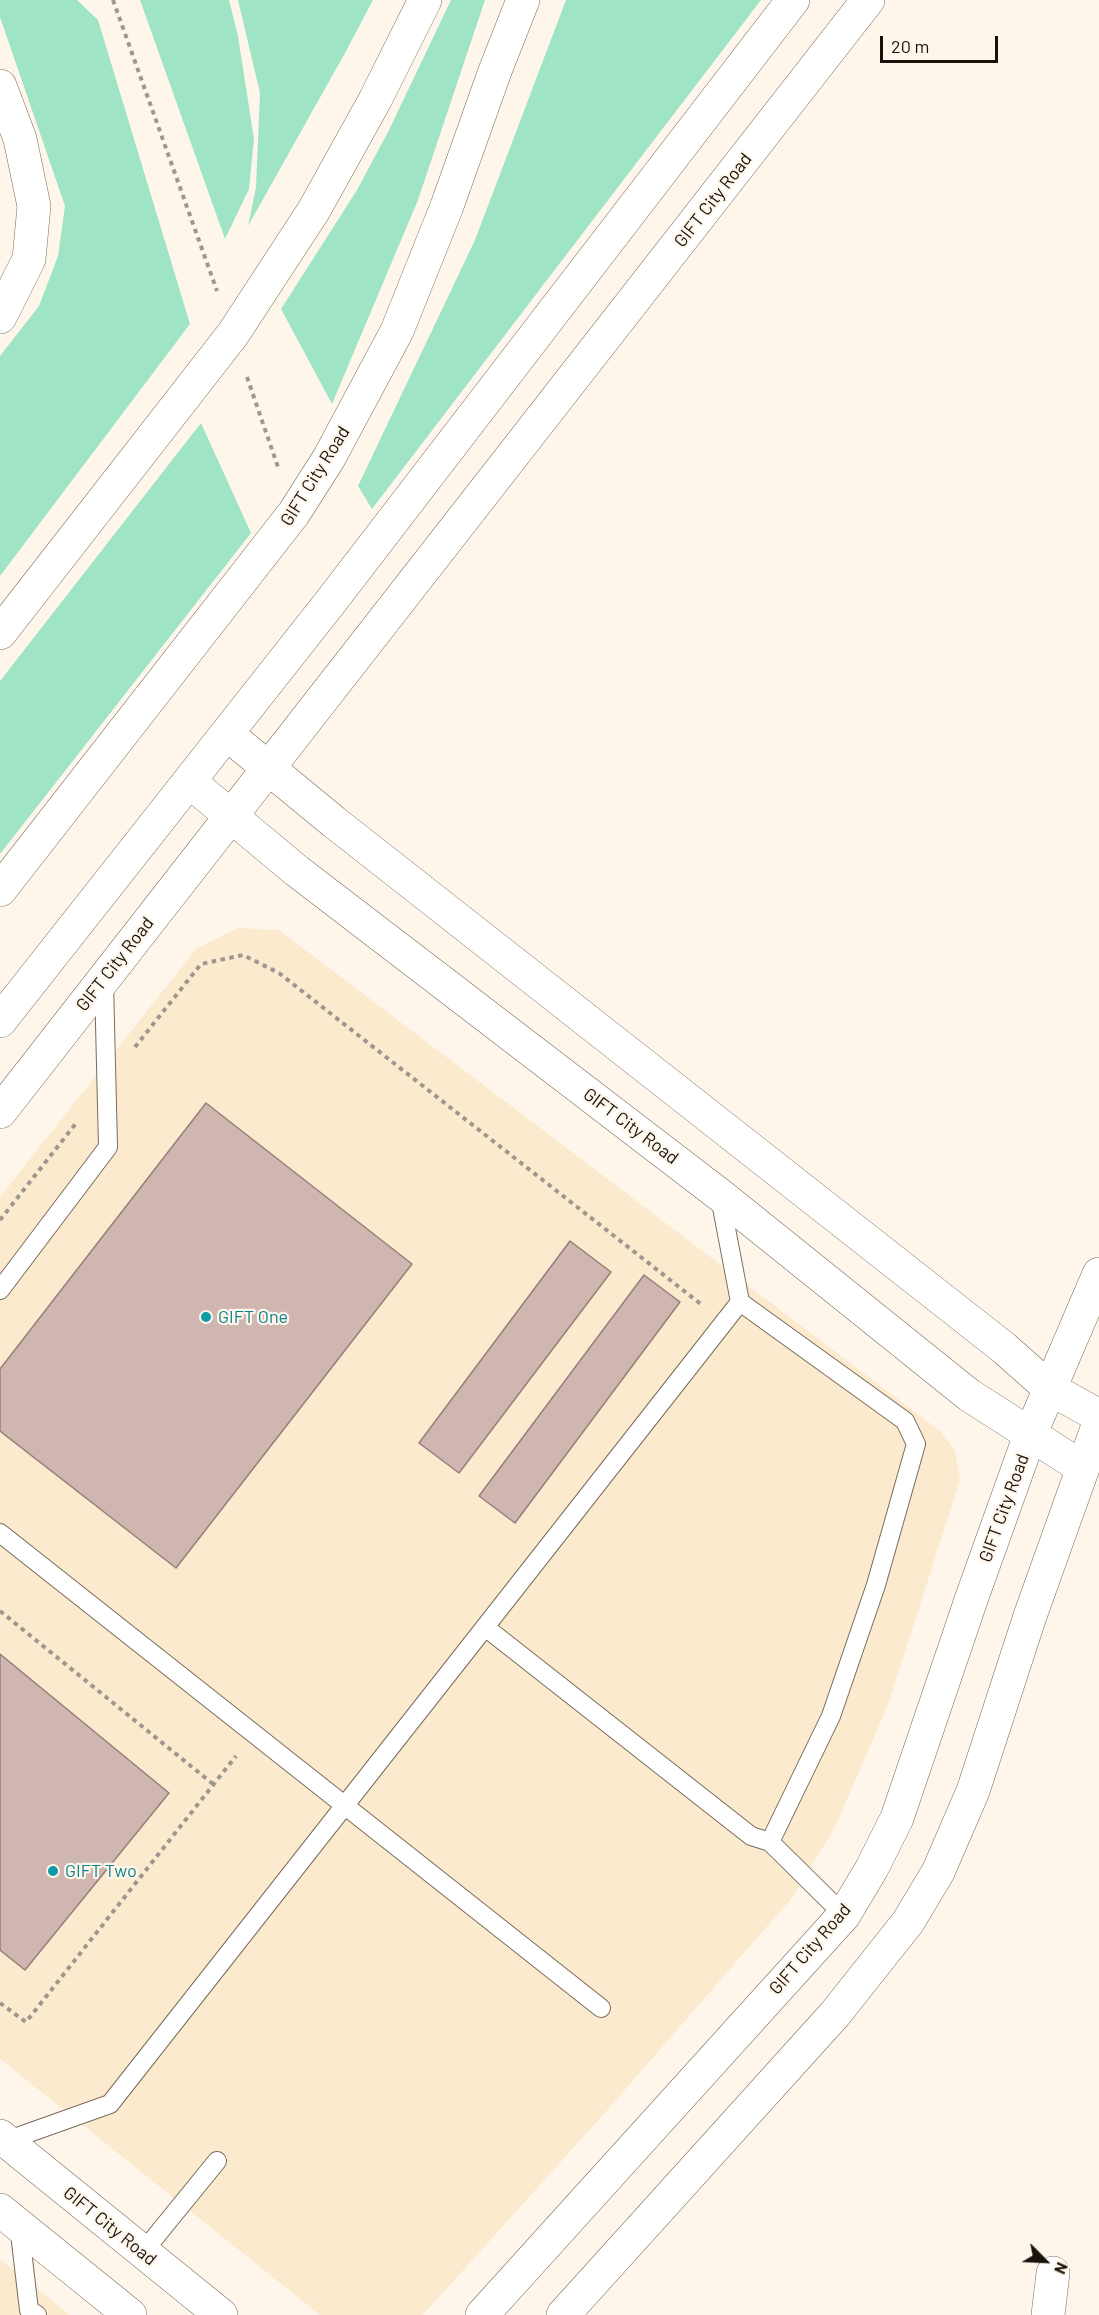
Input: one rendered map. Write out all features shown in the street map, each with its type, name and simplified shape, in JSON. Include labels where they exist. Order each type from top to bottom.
[{"type":"street","points":[[0,633],[233,334],[314,210],[375,100],[425,0]]},
{"type":"street","name":"GIFT City Road","points":[[0,890],[294,513],[328,458],[397,331],[447,206],[495,70],[523,0]]},
{"type":"street","points":[[0,1021],[227,735],[793,0]]},
{"type":"street","name":"GIFT City Road","points":[[0,1112],[104,977],[232,818],[868,0]]},
{"type":"street","points":[[0,86],[20,139],[34,206],[29,259],[0,317]]},
{"type":"street","points":[[227,735],[1004,1348],[1049,1388],[1099,1416]]},
{"type":"street","name":"GIFT City Road","points":[[190,782],[297,871],[720,1195],[969,1395],[1083,1468]]},
{"type":"street","name":"GIFT City Road","points":[[482,2315],[844,1915],[872,1868],[897,1818],[1030,1434],[1099,1274]]},
{"type":"street","points":[[563,2315],[835,2014],[908,1922],[938,1872],[973,1791],[1030,1616],[1099,1423]]},
{"type":"street","name":"GIFT City Road","points":[[3,2139],[221,2315]]},
{"type":"street","points":[[10,2218],[130,2315]]},
{"type":"street","points":[[1048,2315],[1053,2273]]},
{"type":"lane","points":[[0,1290],[108,1147],[104,977]]},
{"type":"lane","points":[[720,1195],[740,1302],[905,1421],[916,1444],[876,1585],[831,1716],[770,1842]]},
{"type":"lane","points":[[3,2139],[110,2104],[740,1302]]},
{"type":"lane","points":[[0,1533],[601,2007]]},
{"type":"lane","points":[[485,1627],[751,1836],[770,1842],[844,1915]]},
{"type":"lane","points":[[143,2252],[217,2161]]},
{"type":"lane","points":[[10,2218],[29,2310],[37,2315]]},
{"type":"path","points":[[0,1220],[201,964],[243,955],[279,973],[724,1322]]},
{"type":"path","points":[[0,1611],[213,1784]]},
{"type":"path","points":[[0,2003],[26,2022],[253,1733]]},
{"type":"shaded area","points":[[238,928],[279,930],[940,1431],[955,1451],[960,1480],[888,1705],[834,1829],[791,1899],[603,2115],[423,2315],[320,2315],[0,2059],[0,1197],[196,949]]},
{"type":"shaded area","points":[[0,2259],[70,2315],[0,2315]]},
{"type":"green space","points":[[0,0],[77,0],[98,20],[190,324],[0,576],[0,356],[39,306],[58,256],[65,206],[0,17]]},
{"type":"green space","points":[[140,0],[229,0],[238,36],[254,139],[249,189],[225,239]]},
{"type":"green space","points":[[238,0],[373,0],[248,226],[256,187],[260,93]]},
{"type":"green space","points":[[451,0],[485,0],[418,200],[332,404],[281,309],[357,190],[389,130]]},
{"type":"green space","points":[[566,0],[761,0],[372,509],[358,486],[475,240]]},
{"type":"green space","points":[[201,423],[251,533],[0,854],[0,681]]},
{"type":"building","name":"GIFT One","points":[[206,1103],[412,1264],[176,1568],[0,1431],[0,1369]]},
{"type":"building","points":[[570,1241],[611,1272],[459,1473],[419,1443]]},
{"type":"building","points":[[644,1275],[680,1302],[515,1523],[479,1496]]},
{"type":"building","name":"GIFT Two","points":[[0,1654],[169,1793],[25,1970],[0,1950]]},
{"type":"place","name":"GIFT One","points":[[206,1317]]},
{"type":"place","name":"GIFT Two","points":[[53,1871]]}]
